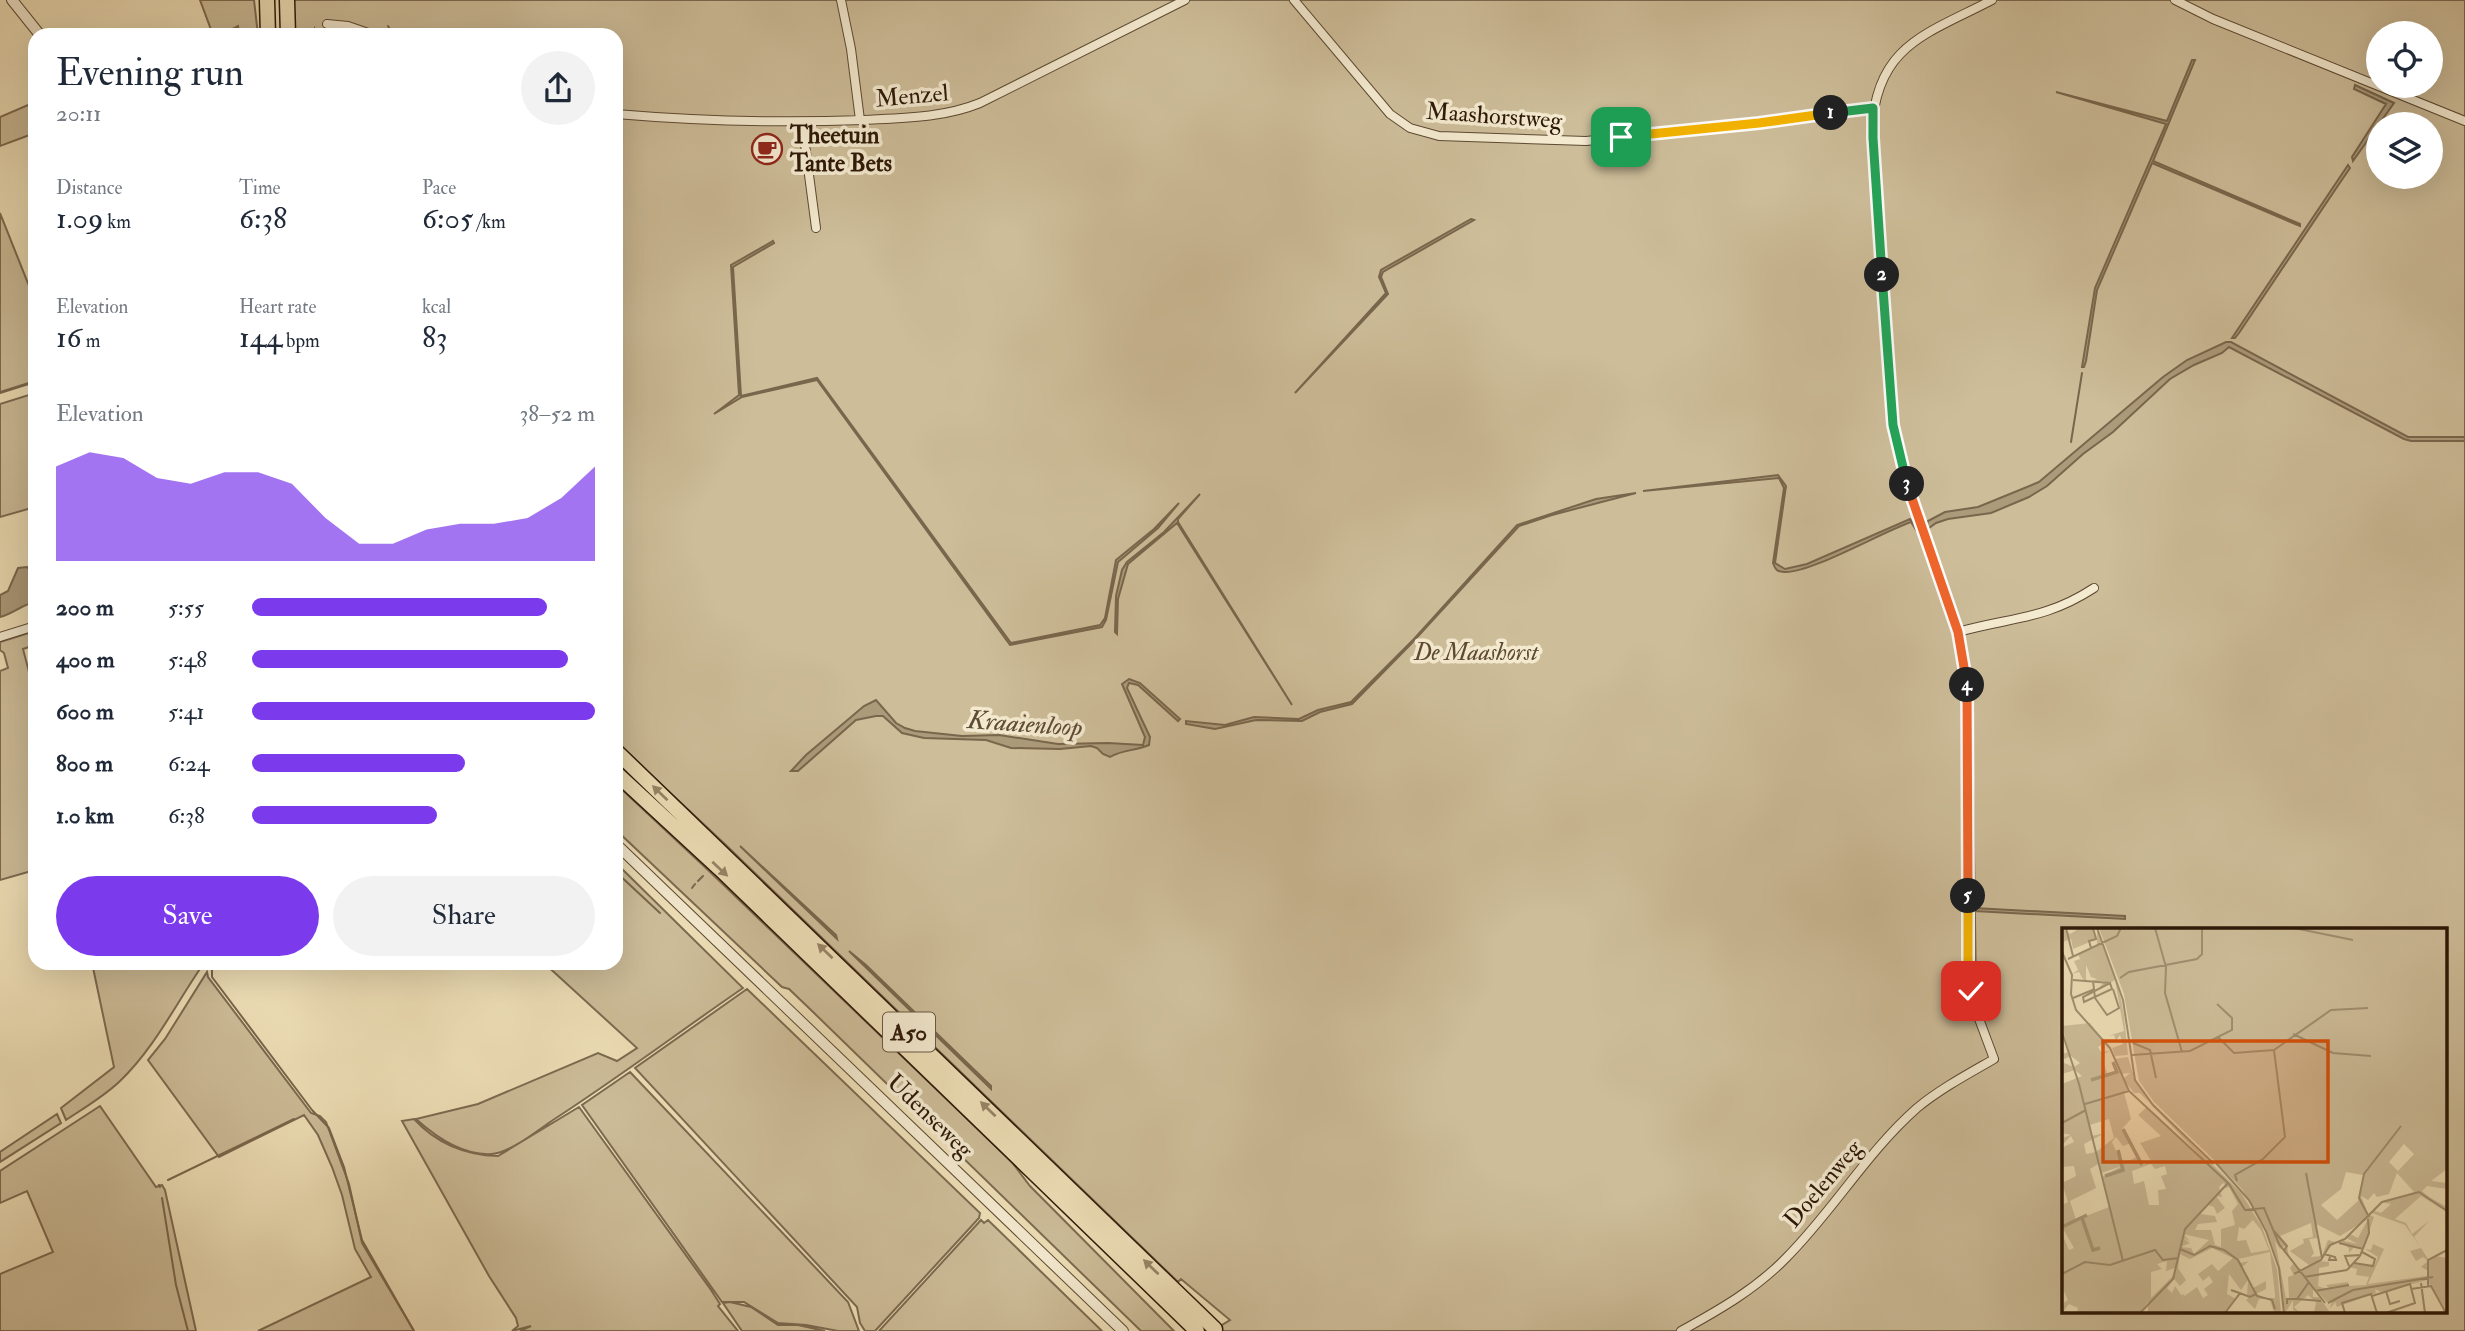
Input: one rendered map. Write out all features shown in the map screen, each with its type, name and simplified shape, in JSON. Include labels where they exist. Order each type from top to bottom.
[{"type":"highway","points":[[267,0],[268,28]]},
{"type":"highway","points":[[287,0],[288,28]]},
{"type":"highway","name":"A50","points":[[623,758],[1215,1329]]},
{"type":"highway","name":"A50","points":[[623,779],[720,869],[1197,1331]]},
{"type":"street","points":[[12,0],[34,28]]},
{"type":"street","points":[[841,0],[851,49],[860,120]]},
{"type":"street","name":"Menzel","points":[[623,114],[802,122],[937,115],[964,110],[1185,0]]},
{"type":"street","name":"Maashorstweg","points":[[1294,0],[1390,114],[1410,128],[1439,136],[1586,141],[1873,108]]},
{"type":"street","points":[[1992,0],[1911,42],[1889,67],[1879,86],[1873,108],[1893,425],[1903,473],[1958,632],[2047,613],[2094,589]]},
{"type":"street","points":[[2175,0],[2213,19],[2465,121]]},
{"type":"street","points":[[327,24],[354,28]]},
{"type":"street","points":[[802,122],[816,228]]},
{"type":"street","points":[[0,637],[28,628]]},
{"type":"street","name":"Doelenweg","points":[[1681,1331],[1762,1280],[1787,1257],[1876,1151],[1917,1108],[1994,1059],[1976,1008],[1968,962],[1967,684],[1958,632]]},
{"type":"street","name":"Udenseweg","points":[[623,851],[1123,1331]]},
{"type":"green space","points":[[200,0],[254,0],[257,28],[210,28]]},
{"type":"green space","name":"De Maashorst","points":[[293,0],[2465,0],[2465,1331],[1212,1331],[1230,1320],[1181,1279],[1178,1282],[623,749],[623,28],[295,28]]},
{"type":"green space","points":[[28,105],[28,136],[0,146],[0,117]]},
{"type":"green space","points":[[0,213],[28,283],[28,383],[0,392]]},
{"type":"green space","points":[[28,395],[28,509],[0,517],[0,404]]},
{"type":"green space","points":[[28,633],[28,647],[23,649],[28,668],[28,872],[0,880],[0,671],[8,668],[4,653],[0,650],[0,642]]},
{"type":"green space","points":[[623,791],[1011,1161],[1030,1186],[1174,1331],[1141,1331],[789,989],[782,987],[623,837]]},
{"type":"green space","points":[[623,870],[743,988],[507,1150],[481,1154],[461,1149],[433,1133],[416,1119],[478,1104],[598,1053],[617,1061],[637,1048],[552,970],[623,970]]},
{"type":"green space","points":[[93,970],[199,970],[132,1069],[106,1093],[66,1120],[61,1108],[114,1067]]},
{"type":"green space","points":[[207,972],[208,977],[311,1113],[326,1122],[349,1184],[362,1243],[414,1331],[258,1331],[371,1277],[355,1249],[332,1167],[318,1135],[304,1115],[219,1157],[148,1060],[165,1039]]},
{"type":"green space","points":[[747,989],[980,1213],[979,1218],[875,1331],[865,1331],[860,1323],[857,1307],[635,1068]]},
{"type":"green space","points":[[630,1072],[848,1302],[859,1331],[778,1323],[744,1302],[722,1302],[582,1105]]},
{"type":"green space","points":[[100,1106],[156,1187],[162,1185],[165,1190],[196,1331],[0,1331],[0,1274],[53,1252],[27,1191],[0,1203],[0,1171]]},
{"type":"green space","points":[[579,1107],[738,1331],[520,1331],[531,1326],[512,1331],[518,1326],[516,1318],[489,1276],[402,1121],[414,1119],[432,1135],[452,1146],[474,1153],[498,1156]]},
{"type":"green space","points":[[57,1114],[61,1123],[0,1162],[0,1152]]},
{"type":"green space","points":[[981,1220],[984,1223],[988,1220],[1102,1331],[879,1331]]},
{"type":"green space","points":[[723,1303],[751,1307],[778,1325],[798,1325],[825,1331],[742,1331]]},
{"type":"shaded area","points":[[2192,60],[2195,60],[2153,161],[2300,226],[2152,163],[2097,290],[2086,361],[2082,367],[2095,288],[2166,124],[2056,92],[2167,121]]},
{"type":"shaded area","points":[[2355,85],[2366,90],[2366,95],[2354,89]]},
{"type":"shaded area","points":[[2373,98],[2383,98],[2394,103],[2388,112],[2381,112],[2386,104]]},
{"type":"shaded area","points":[[2366,135],[2366,143],[2353,161],[2352,157]]},
{"type":"shaded area","points":[[2348,165],[2350,168],[2239,333],[2232,338]]},
{"type":"shaded area","points":[[1471,219],[1474,220],[1383,272],[1381,277],[1388,294],[1295,393],[1386,293],[1379,277],[1381,270]]},
{"type":"shaded area","points":[[773,241],[774,243],[733,267],[741,396],[817,378],[1011,643],[1100,625],[1105,618],[1116,560],[1154,529],[1179,503],[1158,528],[1118,562],[1106,620],[1102,627],[1010,645],[817,380],[742,397],[714,414],[739,395],[731,265]]},
{"type":"shaded area","points":[[2231,342],[2408,437],[2465,437],[2465,441],[2404,439],[2229,347],[2170,379],[2113,432],[2047,486],[2029,497],[1991,513],[1948,519],[1925,531],[1928,521],[1945,512],[1978,507],[2039,482],[2163,377],[2187,360]]},
{"type":"shaded area","points":[[1778,475],[1786,486],[1775,563],[1785,569],[1807,564],[1910,519],[1921,533],[1918,533],[1911,522],[1828,560],[1795,571],[1782,572],[1777,570],[1773,563],[1784,488],[1779,478],[1643,491]]},
{"type":"shaded area","points":[[1636,493],[1519,526],[1410,645],[1352,704],[1320,712],[1302,721],[1256,720],[1215,729],[1186,724],[1186,721],[1225,725],[1254,717],[1299,719],[1318,710],[1351,702],[1414,639],[1517,525],[1596,499]]},
{"type":"shaded area","points":[[1200,494],[1178,522],[1292,705],[1177,523],[1128,564],[1118,599],[1117,634],[1115,632],[1116,596],[1122,570],[1127,562],[1164,532]]},
{"type":"shaded area","points":[[18,568],[28,568],[28,604],[0,617],[0,595],[8,591]]},
{"type":"shaded area","points":[[1129,679],[1140,683],[1180,719],[1178,721],[1138,685],[1129,683],[1127,688],[1150,737],[1149,745],[1110,757],[1091,746],[1060,749],[1011,748],[986,740],[924,738],[902,733],[883,716],[876,716],[856,720],[798,771],[791,771],[864,706],[876,700],[896,723],[915,731],[962,736],[999,735],[1058,744],[1143,745],[1145,737],[1122,684]]},
{"type":"shaded area","points":[[1973,784],[1975,908],[1974,908]]},
{"type":"shaded area","points":[[740,846],[836,935],[837,939]]},
{"type":"shaded area","points":[[1975,908],[2125,916],[2125,919],[1975,911]]},
{"type":"shaded area","points":[[1974,911],[1975,911],[1976,987]]},
{"type":"shaded area","points":[[849,951],[991,1086],[991,1089]]},
{"type":"waterway","points":[[2071,442],[2082,373]]},
{"type":"waterway","points":[[0,393],[28,384]]},
{"type":"waterway","points":[[698,881],[703,876]]},
{"type":"waterway","points":[[623,879],[660,913]]},
{"type":"waterway","points":[[692,888],[695,884]]},
{"type":"waterway","points":[[212,970],[212,977],[312,1110],[329,1128],[344,1167],[362,1240],[414,1331]]},
{"type":"waterway","points":[[168,1180],[294,1119]]},
{"type":"waterway","points":[[162,1198],[176,1285],[188,1331]]},
{"type":"place","name":"Theetuin Tante Bets","points":[[767,149]]},
{"type":"route","points":[[1621,137],[1873,108],[1893,425],[1897,452],[1958,632],[1965,665],[1968,962],[1971,991]]},
{"type":"water label","name":"Kraaienloop","points":[[1025,724]]}]
